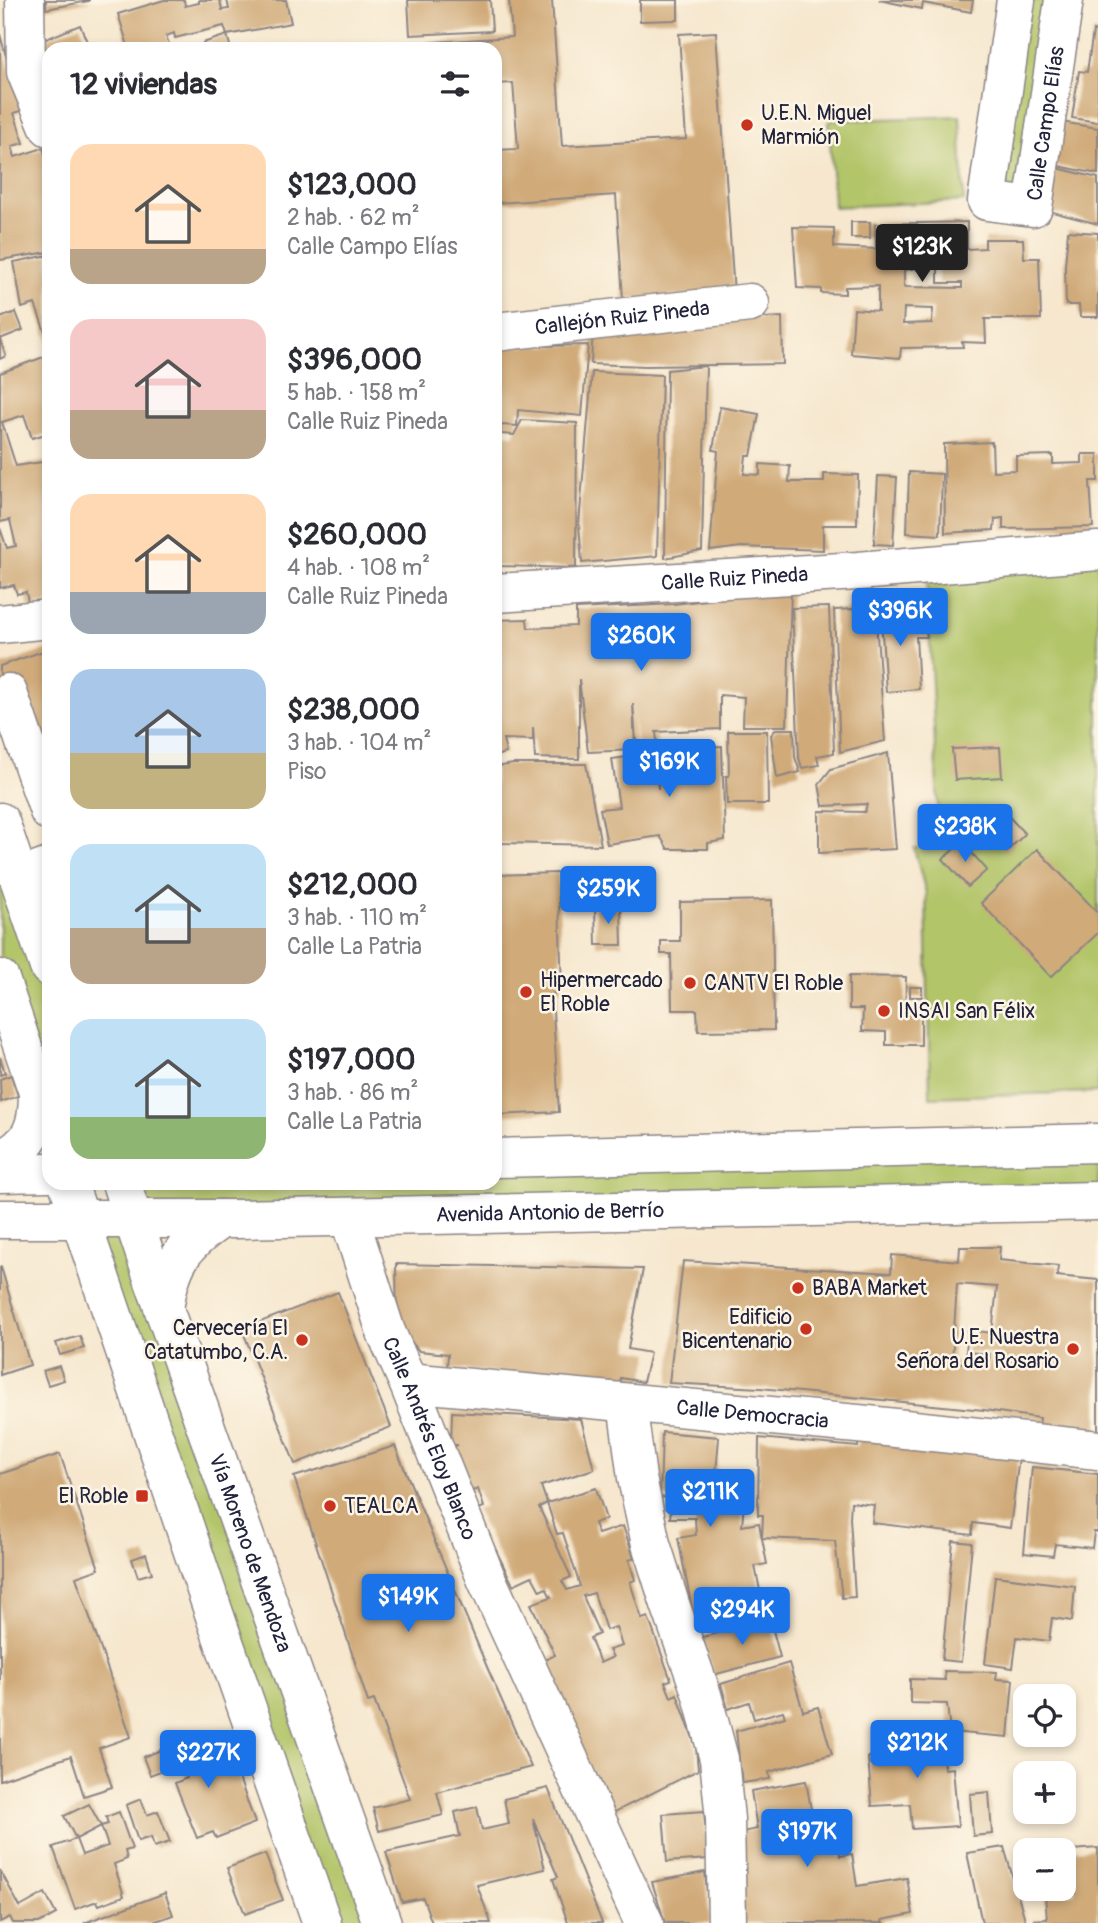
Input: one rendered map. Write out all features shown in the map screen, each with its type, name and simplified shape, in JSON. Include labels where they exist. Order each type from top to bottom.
[{"type":"street","points":[[24,0],[26,72],[42,110]]},
{"type":"street","name":"Calle Campo Elías","points":[[1016,0],[987,201],[1032,208],[1064,0]]},
{"type":"street","name":"Callejón Ruiz Pineda","points":[[502,331],[750,303]]},
{"type":"street","name":"Calle Ruiz Pineda","points":[[502,593],[858,571],[1098,551]]},
{"type":"street","points":[[0,624],[42,621]]},
{"type":"street","points":[[8,693],[42,791]]},
{"type":"street","points":[[0,822],[34,873],[42,926]]},
{"type":"street","points":[[0,979],[42,1103]]},
{"type":"street","points":[[0,1160],[25,1143],[42,1113]]},
{"type":"street","points":[[502,1158],[1098,1143]]},
{"type":"street","points":[[0,1173],[42,1172]]},
{"type":"street","points":[[70,1190],[213,1612],[322,1923]]},
{"type":"street","name":"Vía Moreno de Mendoza","points":[[123,1190],[382,1923]]},
{"type":"street","name":"Avenida Antonio de Berrío","points":[[0,1219],[349,1217],[1098,1201]]},
{"type":"street","name":"Calle Andrés Eloy Blanco","points":[[349,1217],[386,1332],[486,1578],[644,1923]]},
{"type":"street","points":[[164,1310],[168,1282],[186,1249],[199,1234],[221,1219]]},
{"type":"street","name":"Calle Democracia","points":[[408,1382],[868,1425],[1098,1450]]},
{"type":"street","points":[[627,1403],[637,1478],[652,1544],[702,1695],[719,1759],[725,1819],[727,1923]]},
{"type":"street","points":[[305,1872],[358,1854]]},
{"type":"green space","points":[[1016,0],[1064,0],[1033,207],[987,201]]},
{"type":"green space","points":[[960,116],[964,201],[834,207],[829,121]]},
{"type":"green space","points":[[1098,551],[1098,1092],[930,1097],[926,893],[914,848],[940,847],[926,565]]},
{"type":"green space","points":[[0,827],[42,950],[42,1093],[0,966]]},
{"type":"green space","points":[[1098,1143],[1098,1201],[134,1219],[382,1923],[322,1923],[80,1219],[133,1219],[123,1190],[502,1190],[502,1158]]},
{"type":"building","points":[[46,0],[89,0],[89,1],[46,9]]},
{"type":"building","points":[[164,0],[184,0],[185,6],[199,3],[199,0],[220,0],[222,10],[229,9],[227,0],[286,0],[291,23],[227,35],[224,26],[175,38],[174,33],[166,36],[168,42],[127,42],[118,14]]},
{"type":"building","points":[[408,0],[490,0],[492,31],[410,35]]},
{"type":"building","points":[[509,0],[552,0],[562,146],[686,139],[679,34],[716,32],[734,293],[623,299],[616,195],[502,203],[502,150],[518,149],[513,83],[502,84],[502,42],[434,42],[512,37]]},
{"type":"building","points":[[640,0],[678,0],[678,20],[640,21]]},
{"type":"building","points":[[879,0],[973,0],[971,12],[923,3],[922,9]]},
{"type":"building","points":[[80,25],[87,42],[42,42],[42,62],[34,44]]},
{"type":"building","points":[[1093,31],[1098,32],[1098,122],[1072,118],[1079,71],[1087,72]]},
{"type":"building","points":[[0,34],[24,110],[14,113],[24,143],[12,146],[15,157],[42,148],[42,253],[0,260]]},
{"type":"building","points":[[227,35],[229,42],[206,42]]},
{"type":"building","points":[[1061,122],[1098,128],[1098,174],[1053,165]]},
{"type":"building","points":[[1053,167],[1098,178],[1098,224],[1045,210]]},
{"type":"building","points":[[851,222],[870,222],[870,238],[851,238]]},
{"type":"building","points":[[967,222],[967,249],[985,248],[985,239],[1023,239],[1024,258],[1039,258],[1041,319],[985,319],[986,343],[962,342],[963,347],[901,348],[900,358],[851,354],[854,309],[878,311],[878,286],[845,287],[845,294],[797,288],[793,227],[834,228],[834,247],[876,249],[875,224]],"holes":[[[938,265],[938,283],[962,283],[962,288],[904,287],[904,270]],[[904,308],[933,309],[932,323],[903,324]]]},
{"type":"building","points":[[1068,231],[1098,233],[1098,317],[1080,317],[1079,305],[1066,305]]},
{"type":"building","points":[[42,256],[42,324],[35,304],[22,308],[14,262]]},
{"type":"building","points":[[16,312],[23,330],[0,339],[0,318]]},
{"type":"building","points":[[782,317],[783,364],[591,364],[593,327]]},
{"type":"building","points":[[0,339],[6,356],[0,359]]},
{"type":"building","points":[[588,345],[582,416],[518,410],[517,426],[502,425],[502,347]]},
{"type":"building","points":[[42,358],[42,435],[32,438],[24,415],[2,422],[16,466],[42,462],[42,604],[29,607],[26,592],[17,594],[14,585],[0,588],[0,528],[7,548],[16,546],[10,520],[0,522],[0,373]]},
{"type":"building","points":[[706,366],[702,551],[665,558],[667,370]]},
{"type":"building","points":[[592,372],[662,375],[657,556],[582,563],[579,524]]},
{"type":"building","points":[[720,407],[759,414],[751,456],[746,456],[744,474],[760,475],[760,464],[790,466],[789,482],[824,482],[824,474],[858,475],[857,525],[823,525],[823,550],[741,547],[710,551],[718,451],[713,450]]},
{"type":"building","points":[[522,420],[577,423],[576,568],[502,566],[502,434],[514,435]]},
{"type":"building","points":[[992,442],[993,471],[1016,470],[1016,456],[1053,455],[1053,464],[1082,463],[1082,454],[1098,454],[1098,481],[1090,481],[1093,527],[1003,529],[1003,518],[995,519],[994,530],[945,533],[944,444]]},
{"type":"building","points":[[909,472],[942,474],[940,535],[907,533]]},
{"type":"building","points":[[878,476],[897,477],[893,545],[874,544]]},
{"type":"building","points":[[791,590],[787,726],[743,726],[744,697],[720,695],[720,729],[656,732],[658,751],[637,752],[633,703],[635,750],[588,752],[579,679],[579,759],[535,758],[533,727],[533,740],[503,739],[506,753],[502,754],[502,620],[527,619],[528,628],[576,626],[576,609],[674,604]]},
{"type":"building","points":[[899,603],[900,616],[914,614],[915,623],[925,622],[927,637],[916,637],[919,689],[886,692],[880,604]]},
{"type":"building","points":[[829,607],[834,753],[817,756],[819,765],[802,768],[799,758],[792,608]]},
{"type":"building","points":[[875,608],[885,741],[840,752],[834,610]]},
{"type":"building","points":[[42,651],[42,746],[0,681],[0,666]]},
{"type":"building","points":[[776,729],[794,729],[795,757],[800,772],[777,778],[771,735]]},
{"type":"building","points":[[728,731],[767,731],[768,804],[727,804]]},
{"type":"building","points":[[722,746],[725,840],[708,843],[708,849],[668,849],[660,836],[607,844],[600,809],[619,807],[612,759],[655,753],[658,789],[658,751]]},
{"type":"building","points":[[1000,747],[1002,777],[955,780],[952,749]]},
{"type":"building","points":[[888,753],[896,849],[819,853],[819,811],[865,812],[867,804],[823,806],[819,784],[831,769]]},
{"type":"building","points":[[586,764],[601,845],[502,843],[502,766]]},
{"type":"building","points":[[1001,808],[1025,834],[1006,852],[982,826]]},
{"type":"building","points":[[962,842],[987,870],[968,887],[943,859]]},
{"type":"building","points":[[1037,849],[1098,913],[1098,933],[1051,977],[981,903]]},
{"type":"building","name":"Hipermercado El Roble","points":[[558,873],[562,989],[552,994],[559,1112],[502,1115],[502,875]]},
{"type":"building","points":[[772,900],[774,1030],[698,1031],[697,1010],[672,1010],[671,954],[661,954],[661,941],[680,941],[680,902]]},
{"type":"building","points":[[595,907],[621,907],[622,945],[596,945]]},
{"type":"building","name":"INSAI San Félix","points":[[849,976],[906,977],[905,1014],[921,1014],[921,1045],[886,1045],[886,1032],[862,1031],[863,1009],[849,1009]]},
{"type":"building","points":[[910,987],[922,987],[922,997],[910,997]]},
{"type":"building","points":[[0,1057],[5,1073],[0,1075]]},
{"type":"building","points":[[11,1075],[18,1096],[1,1102],[0,1079]]},
{"type":"building","points":[[960,1247],[1000,1247],[999,1260],[1058,1266],[1057,1276],[1098,1280],[1098,1432],[1039,1425],[1040,1418],[984,1410],[760,1388],[669,1383],[683,1261],[891,1273],[892,1255],[959,1261]],"holes":[[[957,1284],[997,1287],[992,1333],[968,1330],[966,1352],[990,1354],[989,1365],[952,1362]]]},
{"type":"building","points":[[396,1264],[643,1269],[628,1349],[650,1353],[643,1382],[621,1378],[620,1384],[447,1368],[448,1354],[419,1351],[397,1325]]},
{"type":"building","points":[[0,1268],[30,1365],[0,1375]]},
{"type":"building","points":[[338,1292],[391,1427],[295,1464],[242,1329]]},
{"type":"building","points":[[80,1336],[84,1348],[60,1355],[56,1343]]},
{"type":"building","points":[[59,1366],[64,1380],[48,1385],[43,1371]]},
{"type":"building","points":[[452,1412],[581,1419],[594,1469],[541,1486],[547,1503],[596,1488],[606,1519],[594,1523],[598,1534],[623,1526],[634,1558],[629,1560],[635,1580],[630,1582],[642,1619],[648,1617],[671,1680],[665,1682],[671,1697],[677,1694],[696,1747],[698,1770],[611,1814],[541,1662],[555,1655],[531,1604],[551,1597],[546,1588],[540,1591],[532,1576],[513,1585],[476,1510],[484,1507],[478,1489],[466,1493],[449,1448],[458,1445],[451,1445]],"holes":[[[547,1503],[557,1534],[563,1533],[580,1586],[567,1590],[562,1581],[571,1577],[539,1507]],[[594,1593],[606,1630],[616,1627],[622,1646],[609,1650],[613,1657],[600,1663],[590,1638],[599,1634],[583,1596]]]},
{"type":"building","points":[[662,1432],[719,1437],[714,1500],[744,1504],[742,1526],[759,1523],[767,1564],[755,1566],[763,1605],[694,1618],[678,1538],[696,1535],[695,1518],[670,1518],[672,1498],[660,1497]]},
{"type":"building","points":[[859,1437],[1019,1457],[1010,1528],[973,1523],[972,1535],[872,1523],[874,1505],[851,1502],[855,1597],[842,1598],[835,1541],[762,1538],[763,1515],[758,1515],[759,1438],[858,1447]]},
{"type":"building","points":[[395,1446],[531,1767],[437,1792],[443,1815],[379,1831],[373,1808],[410,1799],[374,1700],[368,1702],[294,1477]]},
{"type":"building","points":[[60,1454],[99,1569],[76,1577],[131,1737],[99,1748],[112,1787],[84,1796],[71,1756],[0,1780],[0,1474]]},
{"type":"building","points":[[1032,1467],[1098,1474],[1098,1532],[1094,1532],[1092,1548],[1055,1544],[1053,1556],[1024,1553]]},
{"type":"building","points":[[953,1541],[972,1543],[961,1662],[942,1660]]},
{"type":"building","points":[[146,1554],[152,1573],[138,1577],[132,1559]]},
{"type":"building","points":[[995,1576],[1075,1586],[1072,1621],[1052,1618],[1049,1641],[1017,1637],[1013,1668],[985,1664]]},
{"type":"building","points":[[770,1619],[780,1657],[713,1675],[703,1637]]},
{"type":"building","points":[[789,1663],[803,1711],[818,1707],[832,1754],[769,1772],[770,1779],[742,1783],[736,1731],[785,1717],[783,1711],[754,1719],[749,1702],[728,1709],[721,1684]]},
{"type":"building","points":[[944,1671],[997,1672],[996,1679],[1013,1680],[1008,1737],[950,1732],[947,1704],[910,1703],[910,1679],[945,1680]]},
{"type":"building","points":[[941,1727],[944,1769],[953,1768],[958,1826],[912,1829],[910,1804],[872,1806],[868,1757],[900,1755],[898,1730]]},
{"type":"building","points":[[179,1743],[186,1762],[227,1744],[255,1823],[216,1838],[213,1832],[197,1838],[175,1783],[187,1778],[181,1763],[150,1775],[143,1757]]},
{"type":"building","points":[[806,1781],[813,1820],[836,1816],[840,1856],[852,1854],[857,1886],[907,1878],[913,1914],[882,1920],[883,1923],[741,1923],[742,1832],[757,1829],[751,1791]]},
{"type":"building","points":[[548,1788],[602,1923],[568,1923],[553,1879],[558,1877],[533,1819],[545,1869],[477,1885],[491,1923],[432,1923],[423,1898],[402,1902],[386,1852],[460,1836],[455,1812],[477,1807],[482,1830],[509,1824],[504,1799]]},
{"type":"building","points":[[989,1792],[992,1834],[973,1836],[970,1794]]},
{"type":"building","points":[[141,1799],[147,1815],[158,1811],[170,1842],[154,1847],[151,1837],[138,1841],[126,1805]]},
{"type":"building","points":[[89,1804],[101,1826],[76,1839],[64,1816]]},
{"type":"building","points":[[704,1811],[708,1859],[667,1862],[663,1814]]},
{"type":"building","points":[[119,1812],[132,1849],[125,1851],[127,1859],[114,1864],[124,1896],[99,1905],[97,1901],[75,1909],[53,1847],[76,1839],[82,1855],[108,1846],[101,1826],[108,1824],[106,1817]]},
{"type":"building","points":[[1004,1847],[1013,1878],[1013,1901],[1020,1901],[1026,1923],[982,1923],[967,1853]]},
{"type":"building","points":[[1098,1848],[1098,1923],[1034,1923],[1034,1920],[1047,1919],[1046,1901],[1076,1901],[1076,1850]]},
{"type":"building","points":[[265,1854],[283,1900],[245,1914],[227,1868]]},
{"type":"building","points":[[0,1870],[20,1907],[45,1893],[56,1914],[39,1923],[13,1923],[10,1917],[0,1922]]},
{"type":"building","points":[[705,1872],[710,1923],[665,1923],[652,1882]]},
{"type":"building","points":[[165,1893],[173,1915],[151,1923],[84,1923]]},
{"type":"place","name":"U.E.N. Miguel Marmión","points":[[747,125]]},
{"type":"place","name":"CANTV El Roble","points":[[690,983]]},
{"type":"place","name":"Hipermercado El Roble","points":[[526,992]]},
{"type":"place","name":"INSAI San Félix","points":[[884,1011]]},
{"type":"place","name":"BABA Market","points":[[798,1288]]},
{"type":"place","name":"Edificio Bicentenario","points":[[806,1329]]},
{"type":"place","name":"Cervecería El Catatumbo, C.A.","points":[[302,1340]]},
{"type":"place","name":"U.E. Nuestra Señora del Rosario","points":[[1073,1349]]},
{"type":"place","name":"El Roble","points":[[142,1496]]},
{"type":"place","name":"TEALCA","points":[[330,1506]]}]
